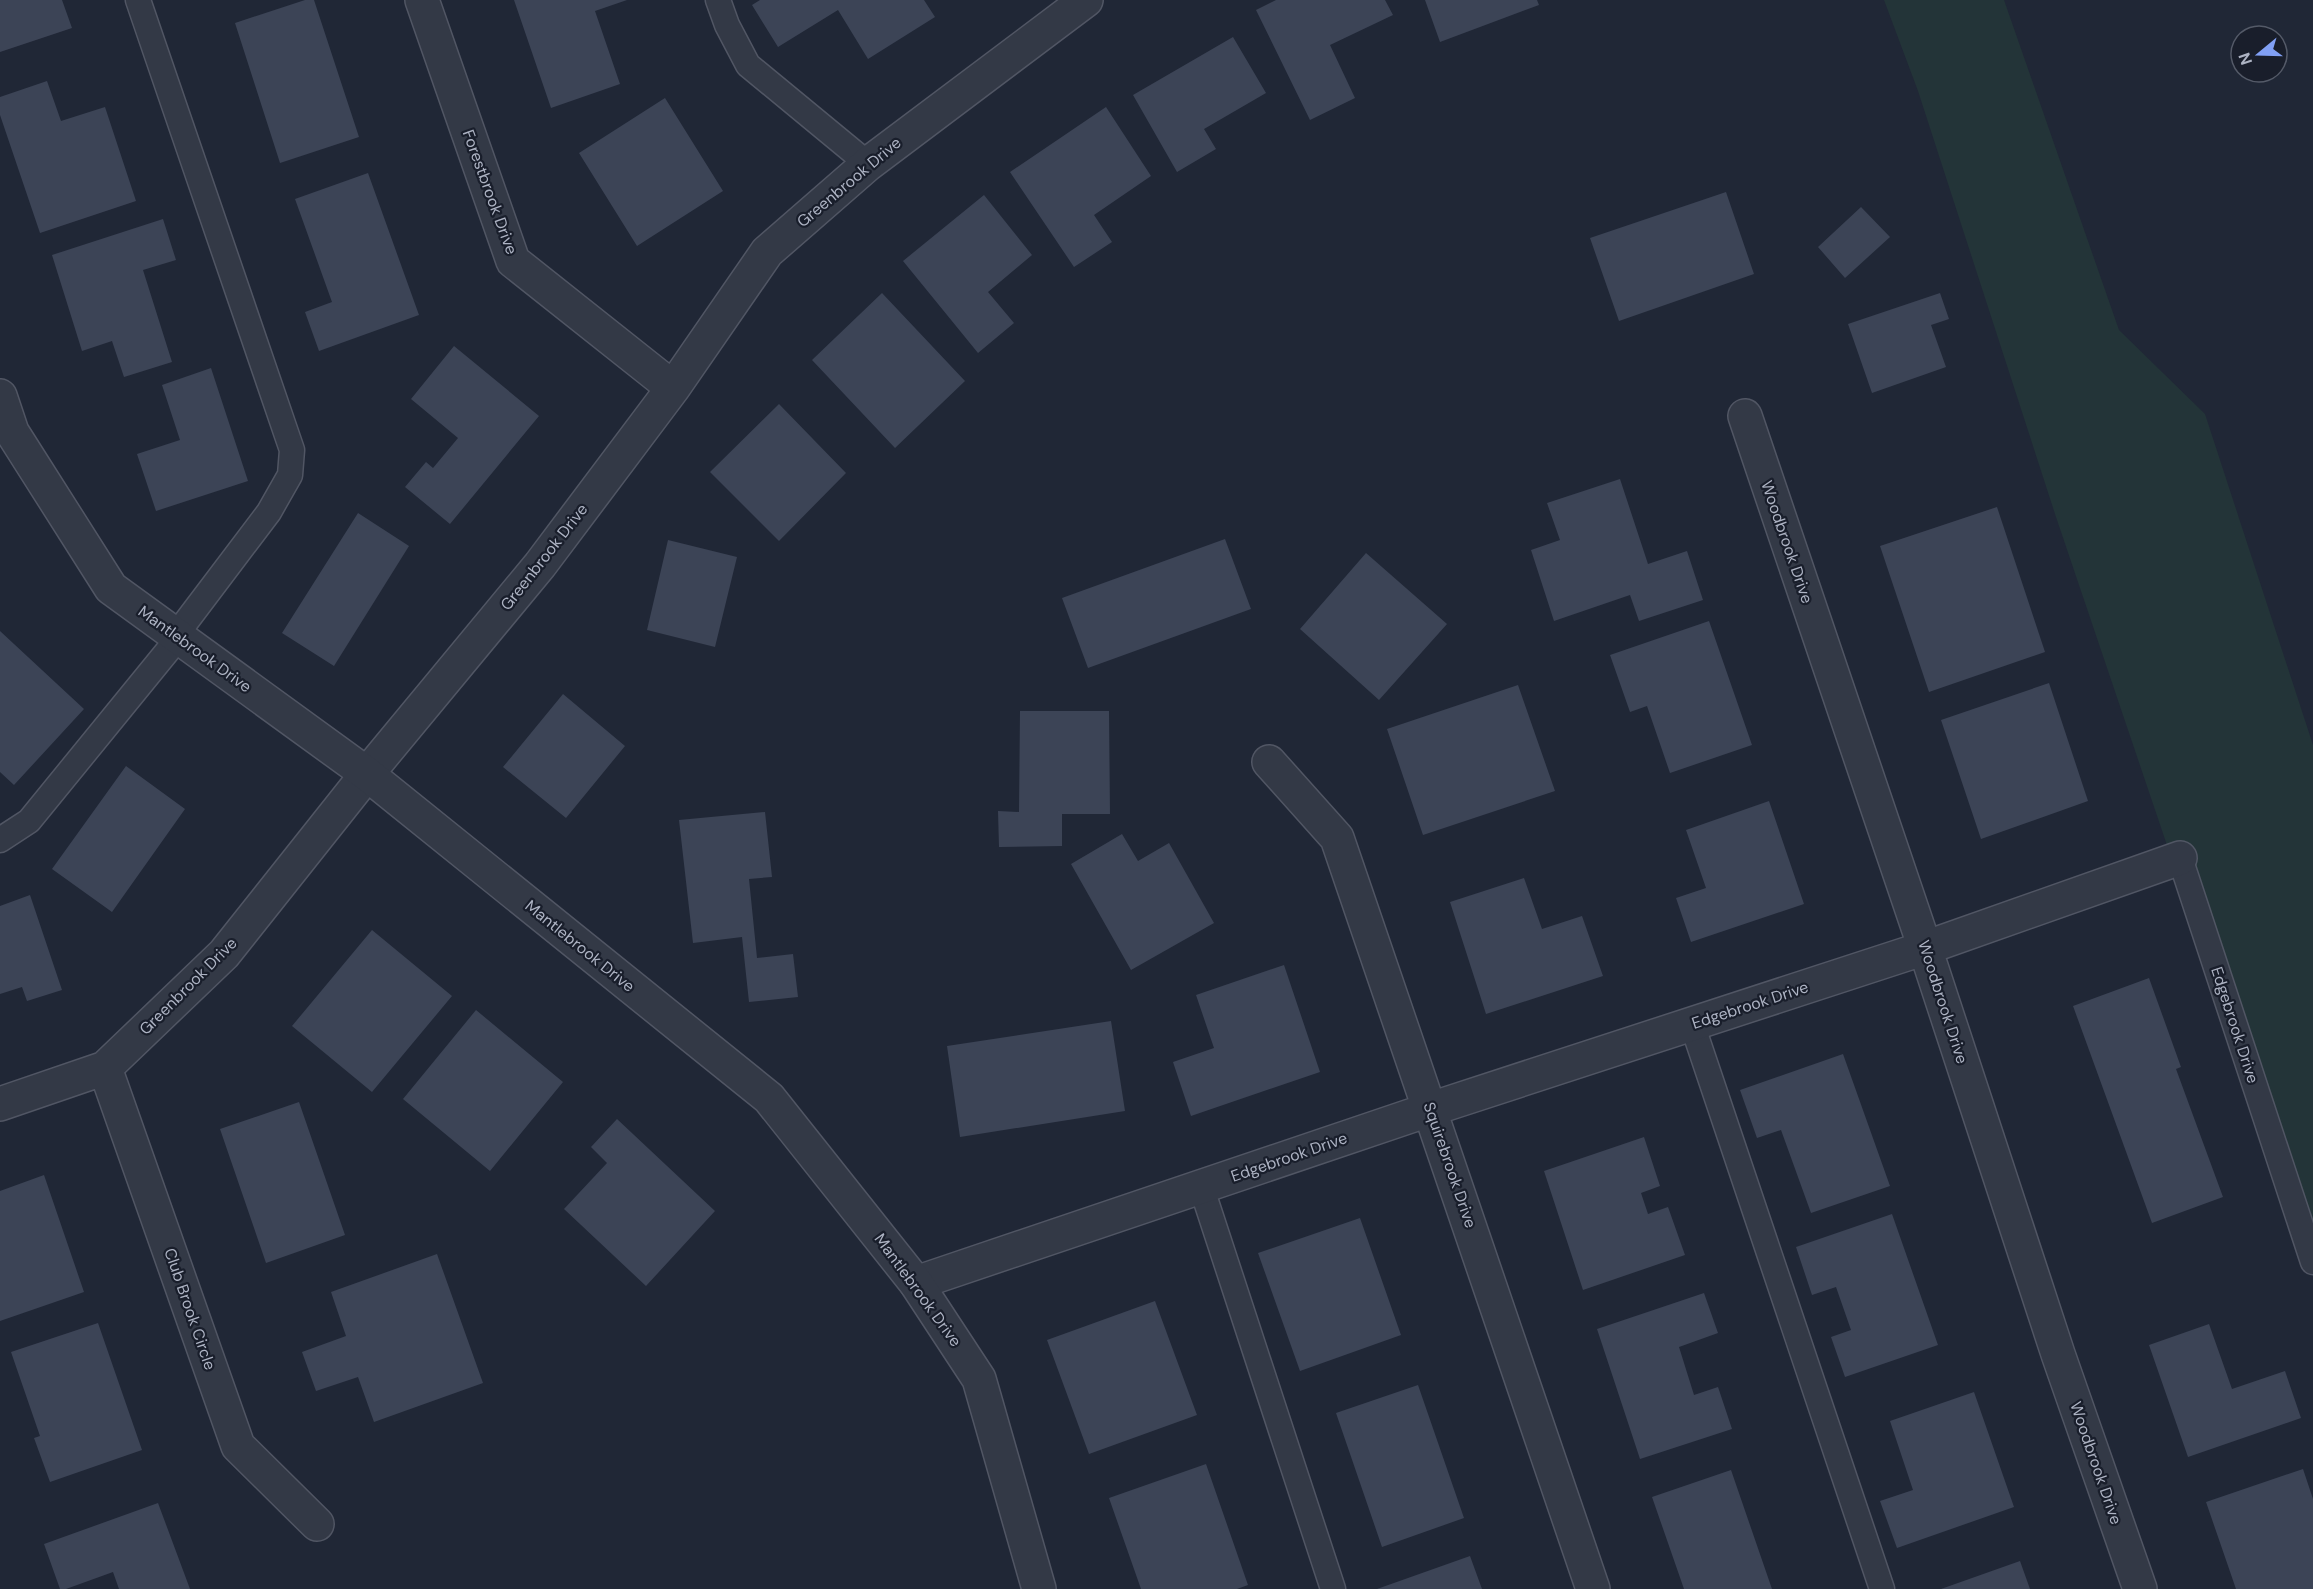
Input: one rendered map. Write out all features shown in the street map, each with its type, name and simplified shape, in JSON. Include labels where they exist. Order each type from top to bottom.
[{"type":"street","name":"Forestbrook Drive","points":[[422,0],[513,261],[673,388]]},
{"type":"street","name":"Greenbrook Drive","points":[[0,1104],[105,1068],[224,954],[367,774],[540,565],[673,388],[767,252],[868,164],[1067,5]]},
{"type":"street","name":"Mantlebrook Drive","points":[[0,396],[12,432],[111,588],[367,774],[769,1098],[916,1283],[980,1378],[1039,1589]]},
{"type":"street","name":"Woodbrook Drive","points":[[1745,416],[1925,948],[2058,1354],[2140,1589]]},
{"type":"street","name":"Squirebrook Drive","points":[[1269,762],[1337,838],[1593,1589]]},
{"type":"street","name":"Edgebrook Drive","points":[[916,1283],[1431,1109],[1925,948],[2180,858]]},
{"type":"street","name":"Club Brook Circle","points":[[105,1068],[238,1446],[317,1524]]},
{"type":"lane","points":[[0,840],[29,821],[178,636],[269,512],[290,475],[292,450],[138,0]]},
{"type":"lane","points":[[718,0],[727,25],[748,65],[868,164]]},
{"type":"lane","name":"Edgebrook Drive","points":[[2180,858],[2313,1262]]},
{"type":"lane","points":[[1692,1024],[1882,1589]]},
{"type":"lane","points":[[1202,1186],[1334,1589]]},
{"type":"shaded area","points":[[1884,0],[2004,0],[2119,330],[2205,414],[2313,745],[2313,1277],[2056,517],[1918,91]]},
{"type":"building","points":[[0,0],[62,0],[72,28],[0,52]]},
{"type":"building","points":[[305,0],[314,0],[359,137],[280,163],[235,23]]},
{"type":"building","points":[[514,0],[627,0],[595,11],[620,84],[551,108]]},
{"type":"building","points":[[760,0],[924,0],[935,17],[868,59],[838,10],[778,47],[752,5]]},
{"type":"building","points":[[1276,0],[1385,0],[1393,15],[1330,45],[1355,98],[1310,120],[1256,10]]},
{"type":"building","points":[[1425,0],[1537,0],[1539,5],[1440,42]]},
{"type":"building","points":[[1233,37],[1266,93],[1204,129],[1216,149],[1177,172],[1133,95]]},
{"type":"building","points":[[47,81],[61,121],[105,107],[136,201],[40,233],[0,115],[0,97]]},
{"type":"building","points":[[665,98],[723,191],[637,246],[579,153]]},
{"type":"building","points":[[1106,107],[1151,176],[1094,215],[1112,242],[1074,267],[1010,172]]},
{"type":"building","points":[[368,173],[419,315],[319,351],[305,312],[332,302],[295,199]]},
{"type":"building","points":[[1726,192],[1754,274],[1619,321],[1590,238]]},
{"type":"building","points":[[984,195],[1032,255],[988,292],[1014,323],[978,353],[903,261]]},
{"type":"building","points":[[1861,207],[1890,237],[1845,278],[1818,247]]},
{"type":"building","points":[[163,219],[176,260],[143,270],[172,362],[124,377],[112,341],[82,351],[52,255]]},
{"type":"building","points":[[882,293],[965,381],[895,448],[812,360]]},
{"type":"building","points":[[1940,293],[1949,319],[1931,325],[1946,367],[1872,393],[1848,324]]},
{"type":"building","points":[[454,346],[539,416],[450,524],[405,487],[426,462],[433,468],[458,438],[411,399]]},
{"type":"building","points":[[211,368],[248,481],[156,511],[137,454],[180,440],[162,385]]},
{"type":"building","points":[[779,404],[846,473],[779,541],[710,472]]},
{"type":"building","points":[[1620,479],[1648,564],[1687,551],[1703,600],[1639,621],[1630,595],[1554,621],[1531,550],[1560,540],[1547,503]]},
{"type":"building","points":[[1997,507],[2045,652],[1929,692],[1880,546]]},
{"type":"building","points":[[358,513],[409,546],[334,666],[282,633]]},
{"type":"building","points":[[1225,539],[1251,609],[1088,668],[1062,598]]},
{"type":"building","points":[[668,540],[737,557],[715,647],[647,630]]},
{"type":"building","points":[[1366,553],[1447,624],[1379,700],[1300,629]]},
{"type":"building","points":[[1709,621],[1752,745],[1670,773],[1647,706],[1630,712],[1610,655]]},
{"type":"building","points":[[0,631],[84,709],[14,785],[0,772]]},
{"type":"building","points":[[2049,683],[2088,801],[1981,839],[1941,720]]},
{"type":"building","points":[[1518,685],[1555,791],[1423,835],[1387,729]]},
{"type":"building","points":[[563,694],[625,746],[566,818],[503,767]]},
{"type":"building","points":[[1020,711],[1109,711],[1110,814],[1062,814],[1062,846],[999,847],[998,811],[1019,812]]},
{"type":"building","points":[[126,766],[185,809],[112,912],[52,869]]},
{"type":"building","points":[[1769,801],[1804,904],[1691,942],[1676,898],[1706,888],[1686,830]]},
{"type":"building","points":[[765,812],[772,877],[749,879],[757,958],[793,954],[798,997],[749,1002],[742,937],[693,943],[679,820]]},
{"type":"building","points":[[1122,834],[1138,861],[1169,843],[1214,923],[1131,970],[1071,864]]},
{"type":"building","points":[[1524,878],[1542,929],[1582,916],[1603,976],[1486,1014],[1450,902]]},
{"type":"building","points":[[30,895],[62,990],[27,1001],[22,987],[0,994],[0,906]]},
{"type":"building","points":[[372,930],[452,996],[372,1092],[292,1026]]},
{"type":"building","points":[[1284,965],[1320,1072],[1191,1116],[1173,1062],[1214,1048],[1196,995]]},
{"type":"building","points":[[2149,978],[2181,1067],[2176,1069],[2223,1197],[2152,1223],[2073,1006]]},
{"type":"building","points":[[476,1010],[563,1082],[490,1171],[403,1099]]},
{"type":"building","points":[[1111,1021],[1125,1111],[960,1137],[947,1046]]},
{"type":"building","points":[[1843,1054],[1890,1186],[1811,1213],[1781,1130],[1757,1138],[1740,1090]]},
{"type":"building","points":[[299,1102],[345,1235],[266,1263],[220,1129]]},
{"type":"building","points":[[617,1119],[715,1211],[646,1286],[564,1209],[607,1163],[591,1147]]},
{"type":"building","points":[[1644,1137],[1660,1186],[1641,1193],[1648,1214],[1668,1207],[1685,1255],[1583,1290],[1544,1171]]},
{"type":"building","points":[[44,1175],[84,1292],[0,1321],[0,1191]]},
{"type":"building","points":[[1892,1214],[1938,1345],[1845,1377],[1831,1337],[1851,1330],[1836,1287],[1812,1295],[1796,1247]]},
{"type":"building","points":[[1360,1218],[1401,1335],[1300,1371],[1258,1253]]},
{"type":"building","points":[[437,1254],[483,1383],[374,1422],[358,1377],[316,1391],[302,1352],[346,1336],[331,1292]]},
{"type":"building","points":[[1704,1293],[1718,1333],[1679,1347],[1694,1395],[1718,1387],[1732,1429],[1640,1459],[1597,1329]]},
{"type":"building","points":[[1155,1301],[1197,1415],[1089,1454],[1047,1340]]},
{"type":"building","points":[[98,1323],[142,1450],[50,1482],[34,1438],[40,1436],[11,1352]]},
{"type":"building","points":[[2209,1324],[2232,1389],[2285,1371],[2301,1418],[2188,1457],[2149,1345]]},
{"type":"building","points":[[1418,1385],[1464,1518],[1382,1547],[1336,1413]]},
{"type":"building","points":[[1974,1392],[2014,1507],[1897,1548],[1880,1501],[1913,1490],[1890,1421]]},
{"type":"building","points":[[1206,1464],[1248,1585],[1237,1589],[1141,1589],[1109,1498]]},
{"type":"building","points":[[2303,1469],[2313,1499],[2313,1589],[2236,1589],[2206,1502]]},
{"type":"building","points":[[1731,1470],[1772,1589],[1684,1589],[1652,1497]]},
{"type":"building","points":[[158,1503],[190,1589],[119,1589],[113,1572],[66,1589],[60,1589],[44,1544]]},
{"type":"building","points":[[1470,1556],[1482,1589],[1377,1589]]},
{"type":"building","points":[[2020,1561],[2030,1589],[1941,1589]]}]
